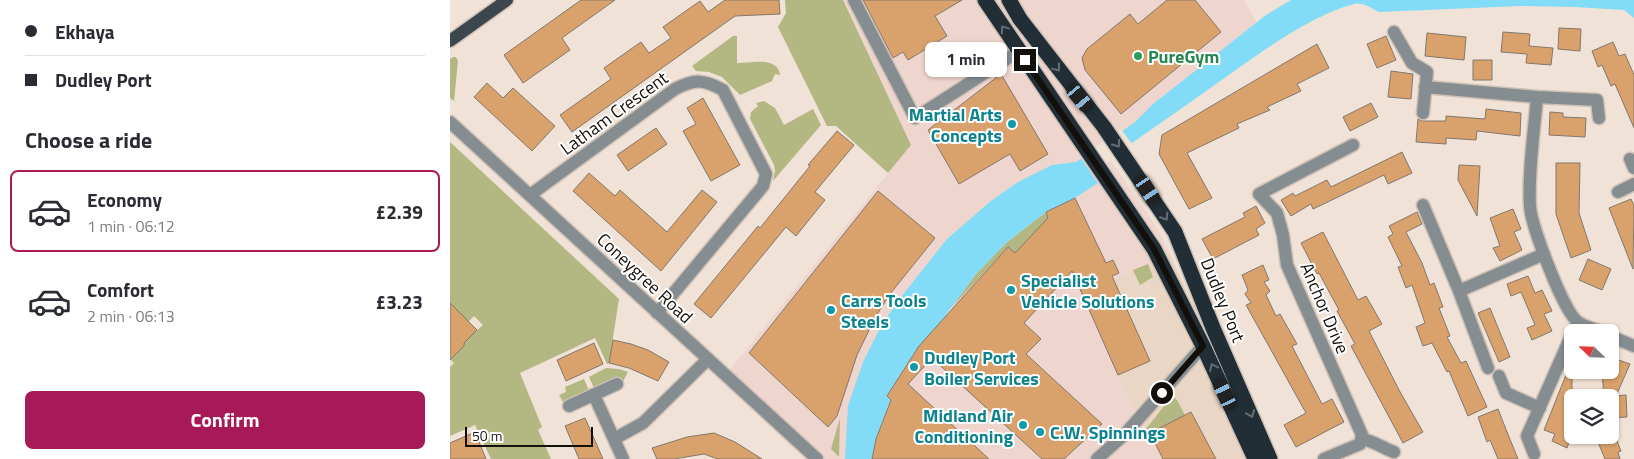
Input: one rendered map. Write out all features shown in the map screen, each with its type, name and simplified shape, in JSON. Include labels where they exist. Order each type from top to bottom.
[{"type":"highway","points":[[985,0],[1019,50]]},
{"type":"highway","name":"Dudley Port","points":[[1008,0],[1020,19],[1104,127],[1175,232],[1270,459]]},
{"type":"highway","name":"Dudley Port","points":[[1019,50],[1154,249],[1203,346],[1255,459]]},
{"type":"highway","points":[[1204,303],[1202,321],[1209,335],[1203,346],[1213,346],[1224,352]]},
{"type":"main road","points":[[450,42],[508,0]]},
{"type":"street","points":[[854,0],[915,118],[1019,50]]},
{"type":"street","points":[[1394,32],[1412,62],[1427,72],[1423,114]]},
{"type":"street","name":"Latham Crescent","points":[[530,195],[675,88],[690,82],[700,81],[722,90],[766,174],[763,186],[657,313]]},
{"type":"street","points":[[1426,87],[1597,100],[1599,118]]},
{"type":"street","points":[[1537,96],[1530,200],[1531,210],[1544,254],[1569,311],[1573,324]]},
{"type":"street","name":"Coneygree Road","points":[[450,122],[818,459]]},
{"type":"street","name":"Anchor Drive","points":[[1353,145],[1259,194],[1277,213],[1283,235],[1287,265],[1362,435],[1361,439]]},
{"type":"street","points":[[1618,192],[1634,184]]},
{"type":"street","points":[[1423,205],[1459,291],[1488,368]]},
{"type":"street","points":[[1459,291],[1544,254]]},
{"type":"street","points":[[1619,340],[1634,346]]},
{"type":"street","points":[[1097,459],[1126,434],[1203,346]]},
{"type":"street","points":[[1534,454],[1527,436],[1564,352]]},
{"type":"street","points":[[614,439],[643,423],[708,360]]},
{"type":"street","points":[[1499,376],[1506,393],[1540,408]]},
{"type":"street","points":[[569,406],[617,384]]},
{"type":"street","points":[[594,395],[623,459]]},
{"type":"street","points":[[1324,459],[1360,444],[1361,439],[1394,452]]},
{"type":"shaded area","points":[[843,0],[1244,0],[1265,38],[1106,154],[1154,223],[1168,250],[1148,264],[1082,294],[1131,404],[1146,429],[1160,459],[817,459],[725,376],[911,145]]},
{"type":"shaded area","points":[[1168,250],[1202,321],[1263,459],[1160,459],[1146,429],[1131,404],[1082,294],[1148,264]]},
{"type":"green space","points":[[785,0],[843,0],[911,145],[888,173],[836,126],[827,126],[778,27],[786,13]]},
{"type":"green space","points":[[733,36],[737,36],[737,63],[769,63],[778,69],[780,75],[775,74],[772,81],[740,95],[722,77],[709,72],[696,71],[692,66]]},
{"type":"green space","points":[[456,57],[458,61],[454,101],[450,98],[450,59]]},
{"type":"green space","points":[[764,101],[775,108],[784,125],[813,109],[821,125],[773,181],[774,165],[750,119],[751,112],[758,106],[756,103]]},
{"type":"green space","points":[[450,142],[619,299],[609,363],[607,364],[595,338],[520,373],[542,427],[538,430],[551,459],[491,459],[475,425],[450,436],[450,367],[454,363],[451,360],[451,354],[454,350],[460,350],[464,346],[464,340],[450,332]],"holes":[[[474,316],[483,325],[468,338],[467,323]]]},
{"type":"green space","points":[[1046,212],[1084,292],[1082,294],[1071,272],[1015,253],[1008,247],[951,308],[976,274],[1006,243]]},
{"type":"green space","points":[[1148,264],[1153,277],[1140,285],[1133,270]]},
{"type":"green space","points":[[606,368],[628,372],[620,387],[595,390],[589,377]]},
{"type":"green space","points":[[584,379],[590,393],[567,403],[563,402],[559,395],[566,392],[565,387]]},
{"type":"green space","points":[[1172,396],[1177,400],[1185,415],[1148,434],[1146,429]]},
{"type":"green space","points":[[840,418],[839,457],[831,449]]},
{"type":"water","points":[[1291,0],[1634,0],[1634,18],[1624,10],[1575,7],[1520,6],[1379,12],[1361,4],[1354,4],[1317,18],[1279,40],[1090,172],[1098,183],[1075,198],[1046,212],[1006,243],[976,274],[936,328],[919,346],[899,376],[876,439],[872,459],[845,459],[848,406],[863,362],[880,328],[897,302],[947,239],[991,201],[1018,182],[1052,165],[1076,162],[1134,123],[1153,104],[1266,15]]},
{"type":"pier","points":[[1121,129],[1133,145],[1093,172],[1100,182],[1098,183],[1080,157]]},
{"type":"building","points":[[581,0],[615,0],[562,38],[570,50],[523,83],[504,55]]},
{"type":"building","points":[[725,0],[779,0],[780,14],[735,16],[572,132],[560,115],[611,79],[604,68],[641,42],[649,53],[671,38],[663,27],[700,1],[708,12]]},
{"type":"building","points":[[863,0],[962,0],[935,16],[947,36],[908,60],[903,52],[893,58]]},
{"type":"building","name":"PureGym","points":[[1167,0],[1195,0],[1221,32],[1121,114],[1085,70],[1082,58],[1087,49],[1130,14],[1138,24]]},
{"type":"building","points":[[1559,28],[1581,29],[1580,51],[1558,49]]},
{"type":"building","points":[[1503,32],[1530,34],[1529,46],[1553,48],[1551,65],[1526,63],[1527,54],[1501,52]]},
{"type":"building","points":[[1427,33],[1466,37],[1464,60],[1425,56]]},
{"type":"building","points":[[1386,36],[1396,60],[1377,68],[1367,44]]},
{"type":"building","points":[[1613,42],[1619,56],[1625,54],[1634,75],[1634,128],[1615,84],[1611,86],[1602,65],[1598,67],[1592,51]]},
{"type":"building","points":[[1317,44],[1329,68],[1297,84],[1301,91],[1267,107],[1270,110],[1237,124],[1239,128],[1187,153],[1212,198],[1189,209],[1159,154],[1162,135]]},
{"type":"building","points":[[1473,60],[1492,60],[1492,80],[1473,80]]},
{"type":"building","points":[[1391,71],[1413,74],[1411,99],[1388,97]]},
{"type":"building","points":[[1001,74],[1048,154],[1020,171],[1010,154],[959,184],[928,130]]},
{"type":"building","points":[[487,83],[503,98],[513,88],[555,126],[532,151],[474,97]]},
{"type":"building","points":[[703,98],[740,165],[711,181],[683,131],[696,124],[687,108]]},
{"type":"building","points":[[1371,103],[1378,117],[1350,131],[1343,117]]},
{"type":"building","points":[[1486,109],[1521,113],[1520,136],[1477,131],[1476,140],[1446,138],[1446,144],[1416,142],[1418,119],[1423,121],[1446,121],[1446,116],[1485,119]]},
{"type":"building","points":[[1550,112],[1563,113],[1563,117],[1586,118],[1585,137],[1549,135]]},
{"type":"building","points":[[656,128],[667,144],[628,171],[617,155]]},
{"type":"building","points":[[837,131],[854,145],[815,192],[825,200],[796,236],[786,227],[711,318],[694,304],[758,226],[760,228],[810,166],[808,165]]},
{"type":"building","points":[[1402,152],[1412,173],[1388,184],[1384,175],[1313,209],[1311,204],[1291,216],[1281,200],[1293,193],[1295,196],[1327,180],[1331,187]]},
{"type":"building","points":[[1556,163],[1580,163],[1579,213],[1591,250],[1571,258],[1556,214]]},
{"type":"building","points":[[1459,165],[1480,166],[1477,216],[1458,180]]},
{"type":"building","points":[[589,173],[615,196],[620,190],[667,232],[702,190],[717,202],[661,271],[573,191]]},
{"type":"building","name":"Carrs Tools Steels","points":[[878,191],[935,238],[890,294],[876,316],[857,355],[837,416],[828,427],[749,353]]},
{"type":"building","points":[[1075,198],[1106,263],[1113,260],[1119,273],[1112,276],[1150,361],[1118,375],[1072,271],[1024,323],[1041,339],[1026,354],[1102,424],[1064,459],[1042,459],[932,358],[908,384],[989,459],[872,459],[876,439],[891,400],[887,396],[919,346],[1008,247],[1015,253],[1048,218],[1046,212]]},
{"type":"building","points":[[1631,199],[1634,206],[1633,269],[1609,208]]},
{"type":"building","points":[[1256,206],[1265,223],[1256,229],[1259,235],[1213,259],[1202,239],[1245,217],[1243,213]]},
{"type":"building","points":[[1513,209],[1521,229],[1514,232],[1522,250],[1500,261],[1493,248],[1500,246],[1490,218]]},
{"type":"building","points":[[1417,212],[1422,224],[1406,232],[1422,263],[1430,285],[1434,283],[1443,307],[1439,308],[1450,336],[1447,337],[1461,363],[1466,361],[1487,407],[1468,416],[1449,371],[1447,372],[1432,343],[1423,346],[1416,327],[1425,323],[1412,285],[1406,288],[1398,267],[1402,266],[1388,237],[1393,234],[1389,226]]},
{"type":"building","points":[[1323,232],[1358,300],[1366,296],[1382,324],[1369,331],[1423,432],[1403,443],[1351,346],[1355,344],[1337,311],[1339,310],[1301,243]]},
{"type":"building","points":[[1588,259],[1611,269],[1602,290],[1579,280]]},
{"type":"building","points":[[1263,265],[1269,280],[1264,282],[1270,291],[1266,295],[1276,316],[1280,314],[1297,344],[1292,346],[1322,404],[1332,399],[1344,422],[1296,447],[1284,425],[1306,413],[1246,305],[1251,303],[1245,294],[1248,290],[1242,275]]},
{"type":"building","points":[[1528,276],[1535,293],[1542,290],[1552,311],[1544,314],[1552,331],[1532,340],[1527,328],[1535,325],[1521,292],[1511,296],[1507,284]]},
{"type":"building","points":[[450,303],[477,330],[450,360]]},
{"type":"building","points":[[1490,308],[1510,357],[1499,362],[1478,313]]},
{"type":"building","points":[[613,340],[648,350],[669,362],[658,381],[629,368],[609,363]]},
{"type":"building","points":[[594,343],[603,364],[566,381],[557,360]]},
{"type":"building","points":[[1619,360],[1630,364],[1619,389],[1603,389],[1603,379],[1619,379]]},
{"type":"building","points":[[1564,379],[1572,379],[1572,389],[1564,389],[1564,444],[1568,444],[1567,448],[1552,441],[1555,434],[1544,430]]},
{"type":"building","points":[[1626,395],[1627,417],[1619,417],[1619,396]]},
{"type":"building","points":[[1498,409],[1518,459],[1498,459],[1490,440],[1487,442],[1478,417]]},
{"type":"building","points":[[1191,412],[1216,459],[1163,459],[1150,433]]},
{"type":"building","points":[[585,418],[603,459],[579,459],[565,426]]},
{"type":"building","points":[[475,432],[486,459],[450,459],[450,443]]},
{"type":"building","points":[[714,433],[735,442],[762,459],[718,459],[704,454],[674,459],[657,459],[652,448],[687,437]]},
{"type":"building","points":[[1599,444],[1618,444],[1621,451],[1618,452],[1620,459],[1605,459]]},
{"type":"place","name":"PureGym","points":[[1138,56]]},
{"type":"place","name":"Martial Arts Concepts","points":[[1012,124]]},
{"type":"place","name":"Specialist Vehicle Solutions","points":[[1011,290]]},
{"type":"place","name":"Carrs Tools Steels","points":[[831,310]]},
{"type":"place","name":"Dudley Port Boiler Services","points":[[914,367]]},
{"type":"place","name":"Midland Air Conditioning","points":[[1023,425]]},
{"type":"place","name":"C.W. Spinnings","points":[[1040,432]]},
{"type":"route","points":[[1025,60],[1154,249],[1203,346],[1162,393]]}]
